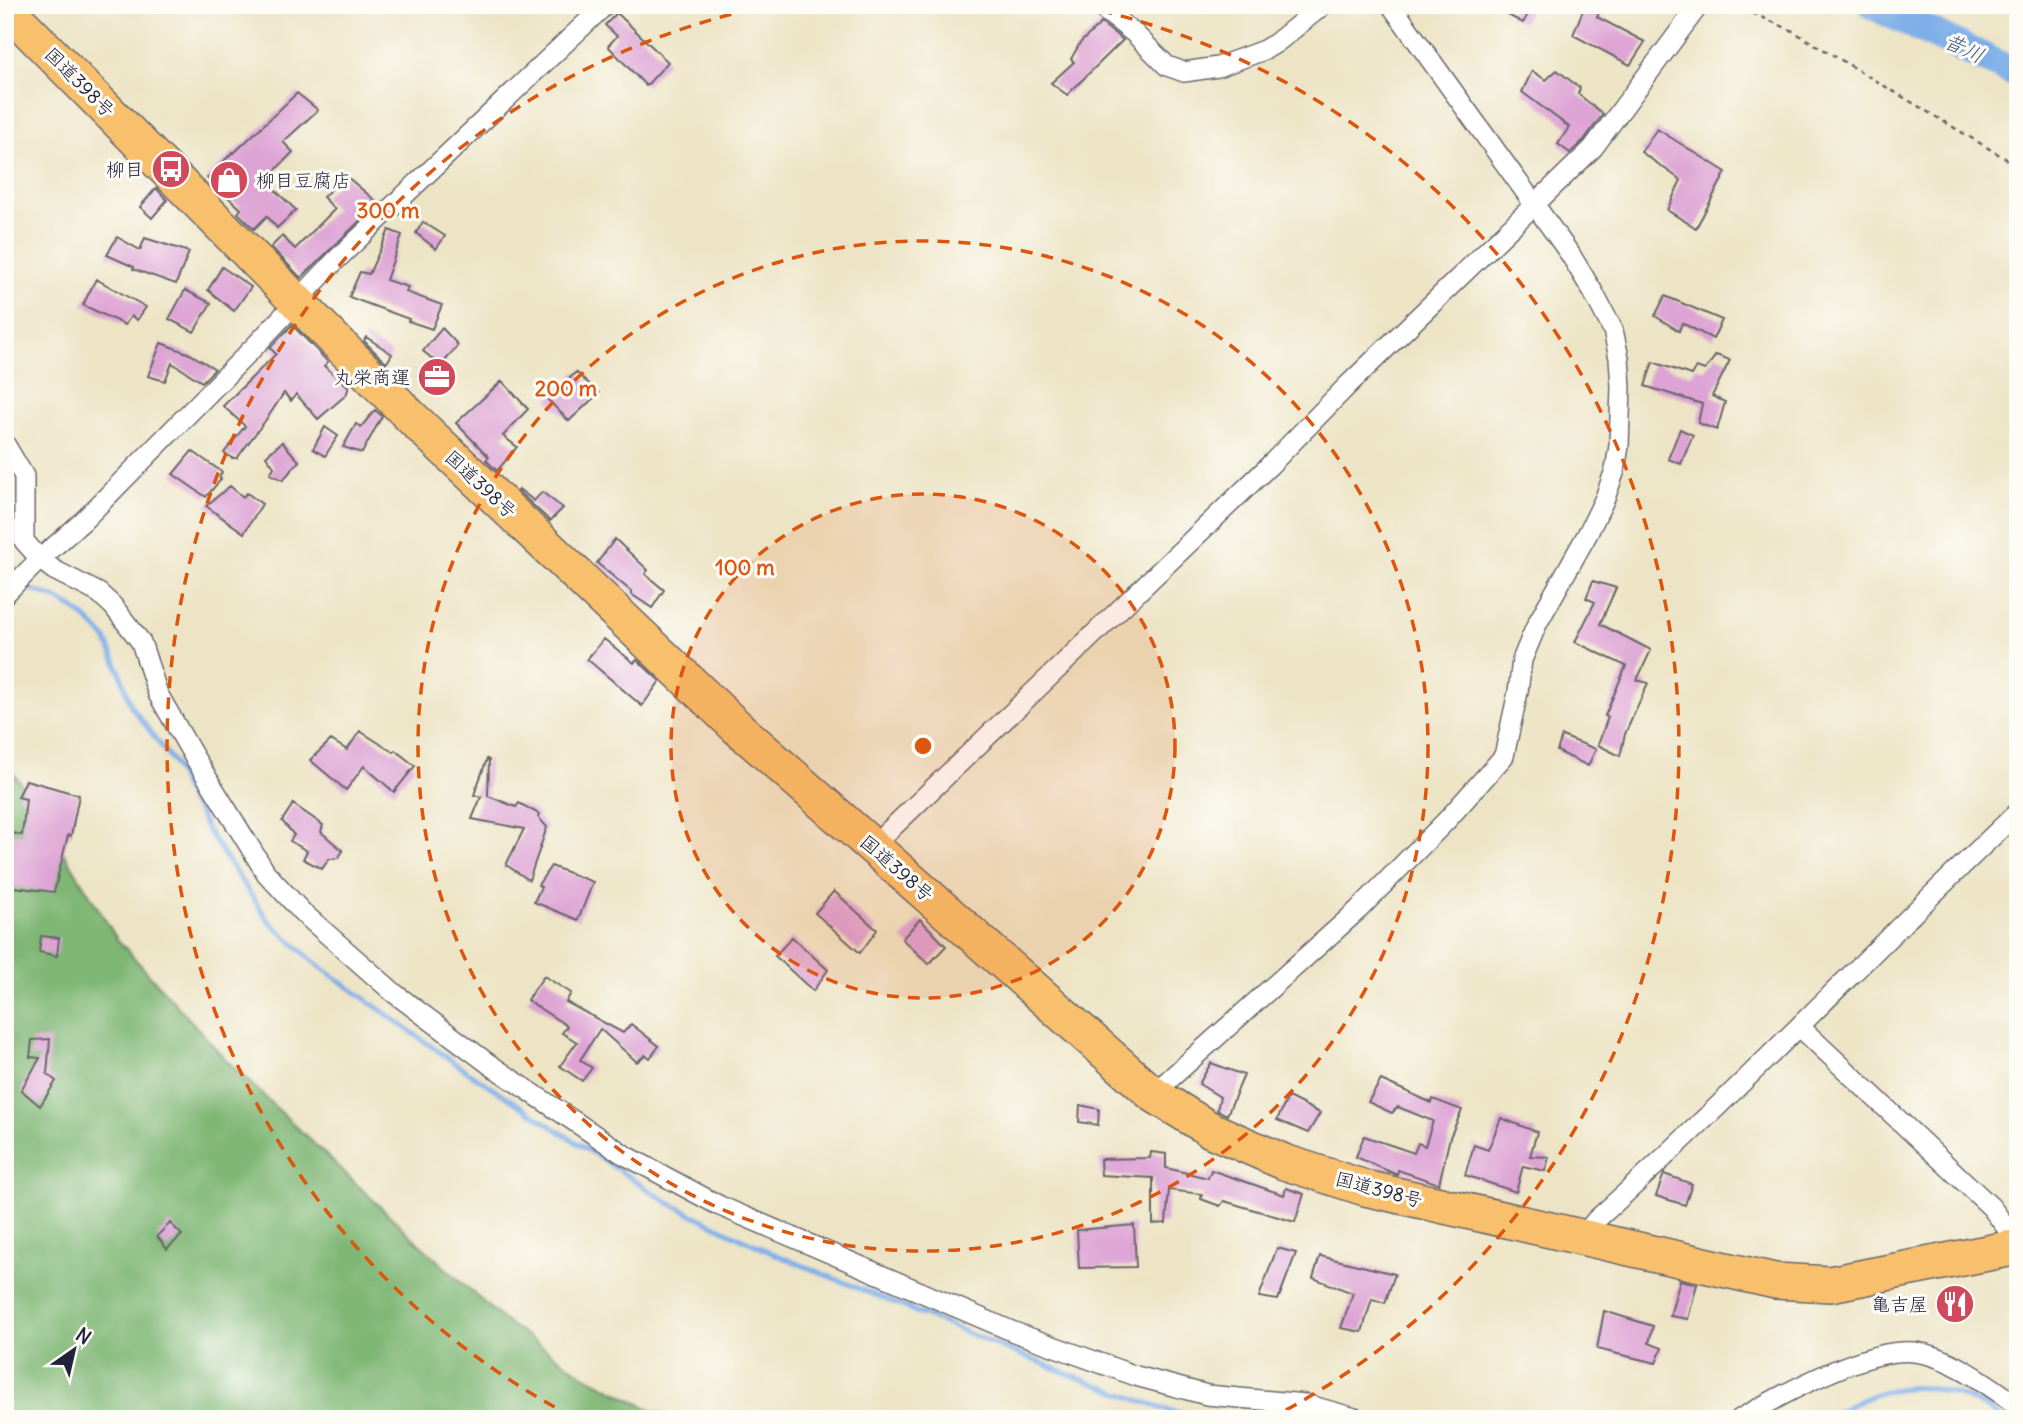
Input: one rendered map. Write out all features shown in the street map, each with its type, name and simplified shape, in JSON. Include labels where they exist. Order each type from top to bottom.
[{"type":"highway","name":"国道398号","points":[[5,6],[412,418],[738,728],[1153,1094],[1211,1129],[1284,1163],[1365,1188],[1775,1281],[1830,1284],[2018,1245]]},
{"type":"street","points":[[9,591],[83,521],[335,261],[605,5]]},
{"type":"street","points":[[1098,5],[1134,33],[1167,66],[1184,72],[1218,67],[1264,50],[1323,5]]},
{"type":"street","points":[[1153,1094],[1359,910],[1504,757],[1522,660],[1537,624],[1588,533],[1615,470],[1619,446],[1621,387],[1613,330],[1570,254],[1391,5]]},
{"type":"street","points":[[872,847],[1259,476],[1348,384],[1601,140],[1699,5]]},
{"type":"street","points":[[5,444],[24,476],[24,541],[34,565]]},
{"type":"street","points":[[34,565],[54,570],[99,593],[113,606],[141,642],[158,694],[193,755],[266,873],[302,912],[394,993],[489,1063],[622,1153],[733,1211],[1014,1332],[1136,1376],[1207,1395],[1305,1404],[1358,1419]]},
{"type":"street","points":[[1582,1237],[1596,1220],[1800,1027],[2018,811]]},
{"type":"street","points":[[1800,1027],[1991,1207],[2018,1245]]},
{"type":"street","points":[[1740,1419],[1833,1371],[1877,1354],[1897,1352],[1915,1352],[1963,1368],[2018,1406]]},
{"type":"path","points":[[1734,5],[1791,30],[2018,166]]},
{"type":"path","points":[[5,919],[12,909]]},
{"type":"green space","points":[[5,762],[117,939],[228,1062],[503,1320],[584,1375],[653,1411],[682,1419],[5,1419]]},
{"type":"building","points":[[1514,5],[1530,11],[1523,23],[1508,15]]},
{"type":"building","points":[[1585,5],[1603,5],[1597,17],[1645,42],[1630,65],[1573,35]]},
{"type":"building","points":[[617,13],[668,62],[646,86],[608,46],[617,36],[605,25]]},
{"type":"building","points":[[1101,23],[1123,40],[1067,95],[1051,83],[1074,62],[1071,59],[1080,43]]},
{"type":"building","points":[[1557,70],[1580,88],[1578,94],[1603,114],[1584,140],[1570,153],[1558,144],[1569,127],[1522,92],[1532,71],[1546,80]]},
{"type":"building","points":[[297,93],[318,110],[283,142],[293,152],[265,181],[296,210],[277,228],[267,216],[254,229],[238,213],[241,209],[207,178]]},
{"type":"building","points":[[1657,129],[1726,172],[1696,228],[1667,210],[1681,180],[1641,152]]},
{"type":"building","points":[[346,176],[377,202],[301,278],[271,247],[282,236],[295,249],[335,209],[323,197]]},
{"type":"building","points":[[156,188],[167,200],[152,218],[140,207]]},
{"type":"building","points":[[423,222],[445,236],[436,249],[416,233]]},
{"type":"building","points":[[389,230],[402,235],[386,280],[408,287],[406,292],[442,305],[432,329],[349,297],[360,272],[369,274]]},
{"type":"building","points":[[117,237],[140,250],[145,238],[189,252],[176,284],[133,269],[134,267],[107,255]]},
{"type":"building","points":[[222,267],[251,287],[234,311],[208,290]]},
{"type":"building","points":[[96,279],[146,307],[137,320],[131,316],[125,325],[83,305]]},
{"type":"building","points":[[185,290],[211,303],[194,332],[169,319]]},
{"type":"building","points":[[1665,296],[1722,320],[1713,339],[1682,323],[1679,331],[1655,316]]},
{"type":"building","points":[[292,325],[328,362],[324,366],[349,387],[346,395],[318,419],[296,394],[291,401],[284,393],[237,458],[232,458],[224,453],[245,426],[223,406],[276,354],[270,348]]},
{"type":"building","points":[[442,328],[458,345],[441,366],[423,351]]},
{"type":"building","points":[[366,337],[392,354],[386,363],[364,341]]},
{"type":"building","points":[[161,343],[190,354],[215,369],[202,382],[172,363],[165,381],[148,376]]},
{"type":"building","points":[[1716,355],[1730,360],[1712,396],[1725,402],[1717,430],[1698,423],[1702,404],[1645,386],[1653,362],[1691,375],[1696,367],[1705,370]]},
{"type":"building","points":[[576,372],[599,393],[569,421],[548,400]]},
{"type":"building","points":[[502,381],[528,409],[503,436],[517,447],[497,471],[486,460],[489,457],[456,423]]},
{"type":"building","points":[[375,410],[382,416],[362,453],[343,447],[356,424],[361,427]]},
{"type":"building","points":[[325,427],[338,436],[325,456],[313,449]]},
{"type":"building","points":[[1680,429],[1693,435],[1681,464],[1668,459]]},
{"type":"building","points":[[282,442],[299,461],[283,480],[270,474],[274,467],[266,456]]},
{"type":"building","points":[[192,451],[222,472],[219,477],[221,479],[206,497],[173,474]]},
{"type":"building","points":[[230,486],[243,497],[247,493],[262,504],[244,533],[206,506]]},
{"type":"building","points":[[519,489],[534,501],[542,492],[563,508],[550,521],[518,491]]},
{"type":"building","points":[[615,539],[648,570],[645,574],[664,590],[652,608],[631,594],[632,592],[597,563]]},
{"type":"building","points":[[1593,581],[1616,588],[1600,624],[1651,650],[1637,680],[1648,683],[1625,734],[1620,756],[1598,745],[1608,717],[1605,716],[1626,666],[1575,642],[1595,602],[1586,598]]},
{"type":"building","points":[[604,639],[634,663],[637,660],[660,681],[642,706],[587,659]]},
{"type":"building","points":[[360,731],[393,752],[395,750],[415,766],[394,792],[364,766],[346,790],[310,760],[331,740],[347,750]]},
{"type":"building","points":[[1562,736],[1596,749],[1588,766],[1557,751]]},
{"type":"building","points":[[487,759],[488,796],[516,807],[519,803],[539,814],[538,817],[547,827],[529,880],[506,865],[524,829],[472,819],[481,797],[474,795]]},
{"type":"building","points":[[26,780],[79,795],[71,836],[68,835],[54,892],[5,886],[5,862],[12,833],[22,835],[26,799],[18,797]]},
{"type":"building","points":[[293,804],[323,825],[321,832],[343,851],[338,858],[329,859],[322,869],[303,859],[307,851],[290,841],[294,835],[282,821]]},
{"type":"building","points":[[551,866],[593,882],[578,920],[534,902],[541,887],[538,885]]},
{"type":"building","points":[[834,891],[877,930],[860,953],[815,913]]},
{"type":"building","points":[[920,919],[946,946],[929,964],[902,939]]},
{"type":"building","points":[[41,936],[59,938],[57,956],[39,952]]},
{"type":"building","points":[[792,937],[828,970],[813,991],[775,956]]},
{"type":"building","points":[[544,976],[571,993],[566,1002],[623,1033],[631,1024],[659,1046],[650,1058],[645,1055],[637,1062],[600,1029],[580,1060],[592,1068],[582,1081],[560,1066],[577,1042],[562,1033],[567,1026],[527,1000]]},
{"type":"building","points":[[50,1039],[47,1074],[56,1081],[40,1106],[21,1090],[40,1058],[30,1057],[32,1040]]},
{"type":"building","points":[[1211,1063],[1244,1075],[1227,1115],[1217,1110],[1220,1097],[1199,1084]]},
{"type":"building","points":[[1381,1080],[1432,1103],[1433,1099],[1462,1110],[1450,1137],[1439,1184],[1398,1170],[1397,1175],[1356,1157],[1364,1136],[1414,1153],[1418,1143],[1425,1146],[1433,1121],[1398,1107],[1392,1113],[1368,1102]]},
{"type":"building","points":[[1288,1097],[1320,1113],[1308,1133],[1277,1120]]},
{"type":"building","points":[[1080,1105],[1099,1109],[1098,1125],[1079,1122]]},
{"type":"building","points":[[1501,1118],[1537,1132],[1530,1156],[1549,1157],[1545,1171],[1523,1166],[1516,1192],[1465,1175],[1474,1145],[1488,1150]]},
{"type":"building","points":[[1151,1152],[1166,1154],[1166,1168],[1208,1178],[1211,1170],[1284,1195],[1286,1188],[1304,1194],[1295,1222],[1224,1201],[1220,1206],[1201,1199],[1202,1194],[1169,1190],[1166,1223],[1153,1224],[1153,1178],[1101,1175],[1100,1159],[1150,1158]]},
{"type":"building","points":[[1664,1174],[1692,1184],[1685,1205],[1656,1196]]},
{"type":"building","points":[[170,1223],[182,1235],[167,1249],[157,1236]]},
{"type":"building","points":[[1134,1225],[1136,1267],[1079,1268],[1077,1230]]},
{"type":"building","points":[[1277,1248],[1296,1253],[1278,1300],[1259,1297]]},
{"type":"building","points":[[1320,1256],[1395,1274],[1385,1303],[1372,1299],[1362,1332],[1341,1328],[1353,1293],[1313,1278]]},
{"type":"building","points":[[1680,1280],[1697,1284],[1688,1319],[1670,1316]]},
{"type":"building","points":[[1604,1311],[1653,1326],[1649,1343],[1662,1348],[1656,1363],[1597,1349]]},
{"type":"waterway","name":"昔川","points":[[1873,5],[2018,74]]},
{"type":"waterway","points":[[5,545],[16,575]]},
{"type":"waterway","points":[[23,582],[28,588],[73,608],[106,639],[131,706],[173,762],[191,803],[197,809],[207,830],[268,920],[315,963],[459,1066],[669,1203],[772,1253],[1063,1372],[1163,1409],[1203,1419]]},
{"type":"waterway","points":[[1824,1419],[1873,1395],[1904,1388],[1938,1390],[1964,1397],[2001,1419]]},
{"type":"place","name":"柳目","points":[[171,169]]},
{"type":"place","name":"柳目豆腐店","points":[[229,180]]},
{"type":"place","name":"丸栄商運","points":[[437,377]]},
{"type":"place","name":"亀吉屋","points":[[1955,1304]]}]
